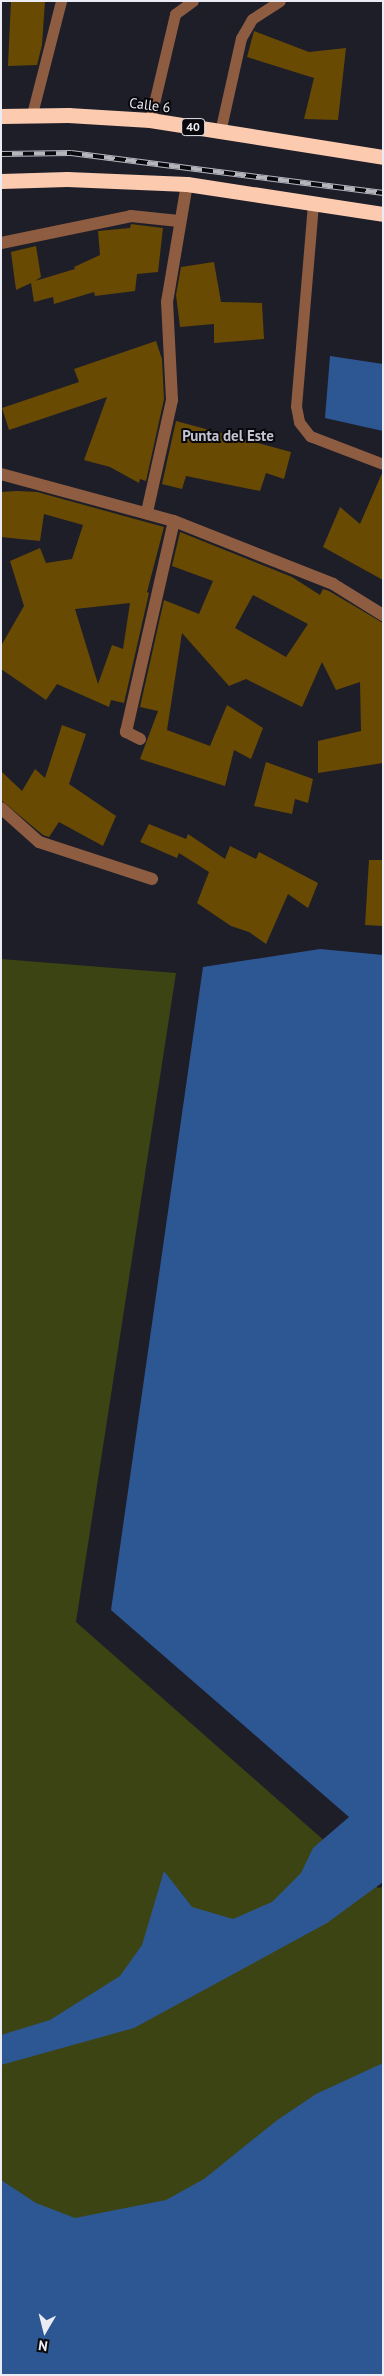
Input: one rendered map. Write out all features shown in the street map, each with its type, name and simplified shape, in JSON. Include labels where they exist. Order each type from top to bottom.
[{"type":"highway","name":"Calle 6","points":[[1,116],[32,114],[150,120],[383,157]]},
{"type":"highway","points":[[1,181],[67,179],[187,184],[383,214]]},
{"type":"street","points":[[147,512],[172,400],[166,302],[187,184]]},
{"type":"street","points":[[1,244],[131,216],[179,221]]},
{"type":"street","points":[[1,474],[147,512],[174,521],[332,584],[383,615]]},
{"type":"street","points":[[140,740],[126,732],[174,521]]},
{"type":"street","points":[[1,808],[39,842],[152,879]]},
{"type":"lane","points":[[32,114],[61,1]]},
{"type":"lane","points":[[150,120],[175,14],[193,1]]},
{"type":"lane","points":[[220,132],[241,38],[252,19],[280,1]]},
{"type":"lane","points":[[313,204],[296,406],[299,422],[310,436],[383,464]]},
{"type":"green space","points":[[1,959],[176,973],[76,1622],[378,1888],[383,1887],[383,2375],[1,2375]]},
{"type":"water","points":[[330,356],[383,364],[383,431],[325,418]]},
{"type":"water","points":[[320,949],[383,955],[383,1882],[327,1923],[134,2028],[1,2065],[1,2035],[50,2020],[120,1976],[142,1945],[164,1871],[192,1907],[233,1919],[272,1902],[301,1873],[313,1848],[349,1817],[111,1610],[203,967]]},
{"type":"water","points":[[383,2063],[383,2375],[1,2375],[1,2180],[36,2203],[75,2218],[166,2200],[204,2179],[276,2121],[316,2094]]},
{"type":"building","points":[[11,1],[45,1],[42,45],[37,65],[8,66]]},
{"type":"building","points":[[254,31],[309,52],[346,48],[338,120],[304,119],[314,78],[247,57]]},
{"type":"building","points":[[131,224],[163,228],[158,272],[137,274],[135,291],[95,296],[94,292],[54,304],[53,297],[34,302],[31,283],[16,290],[11,252],[36,246],[41,277],[35,281],[75,269],[74,267],[100,255],[98,231],[130,228]]},
{"type":"building","points":[[214,262],[221,302],[262,303],[264,339],[214,343],[214,324],[180,327],[176,295],[181,267]]},
{"type":"building","points":[[156,341],[162,359],[164,399],[146,481],[140,479],[139,483],[110,467],[84,460],[107,397],[9,430],[2,408],[79,382],[74,369]]},
{"type":"building","points":[[176,421],[291,452],[284,479],[266,473],[260,491],[186,476],[182,489],[162,484]]},
{"type":"building","points":[[383,471],[383,580],[323,547],[340,507],[360,524]]},
{"type":"building","points":[[1,492],[37,492],[164,527],[147,592],[149,593],[124,703],[111,700],[109,707],[57,684],[46,700],[1,669],[1,646],[24,606],[10,561],[40,548],[46,563],[72,559],[83,525],[44,514],[40,541],[1,537]],"holes":[[[130,603],[123,649],[112,645],[98,684],[75,609]]]},
{"type":"building","points":[[180,532],[292,577],[320,595],[323,589],[329,591],[383,623],[383,763],[318,773],[318,741],[361,731],[360,682],[336,690],[322,662],[302,707],[246,679],[229,686],[182,633],[167,730],[210,746],[227,705],[263,728],[251,759],[234,750],[225,786],[140,759],[158,711],[140,707],[164,600],[199,614],[213,581],[172,566]],"holes":[[[253,595],[308,624],[286,657],[235,628]]]},
{"type":"building","points":[[62,725],[86,734],[69,784],[116,816],[103,846],[59,822],[49,837],[43,835],[1,800],[1,771],[22,791],[35,769],[45,778]]},
{"type":"building","points":[[266,762],[313,779],[308,803],[295,799],[292,814],[254,806]]},
{"type":"building","points":[[149,824],[186,839],[188,834],[225,859],[230,846],[256,859],[259,852],[318,883],[308,908],[288,894],[266,944],[249,932],[231,926],[197,903],[209,872],[179,853],[177,858],[140,842]]},
{"type":"building","points":[[369,860],[383,860],[383,926],[365,925]]},
{"type":"railway","points":[[1,154],[71,153],[383,193]]},
{"type":"district","name":"Punta del Este","points":[[228,436]]}]
